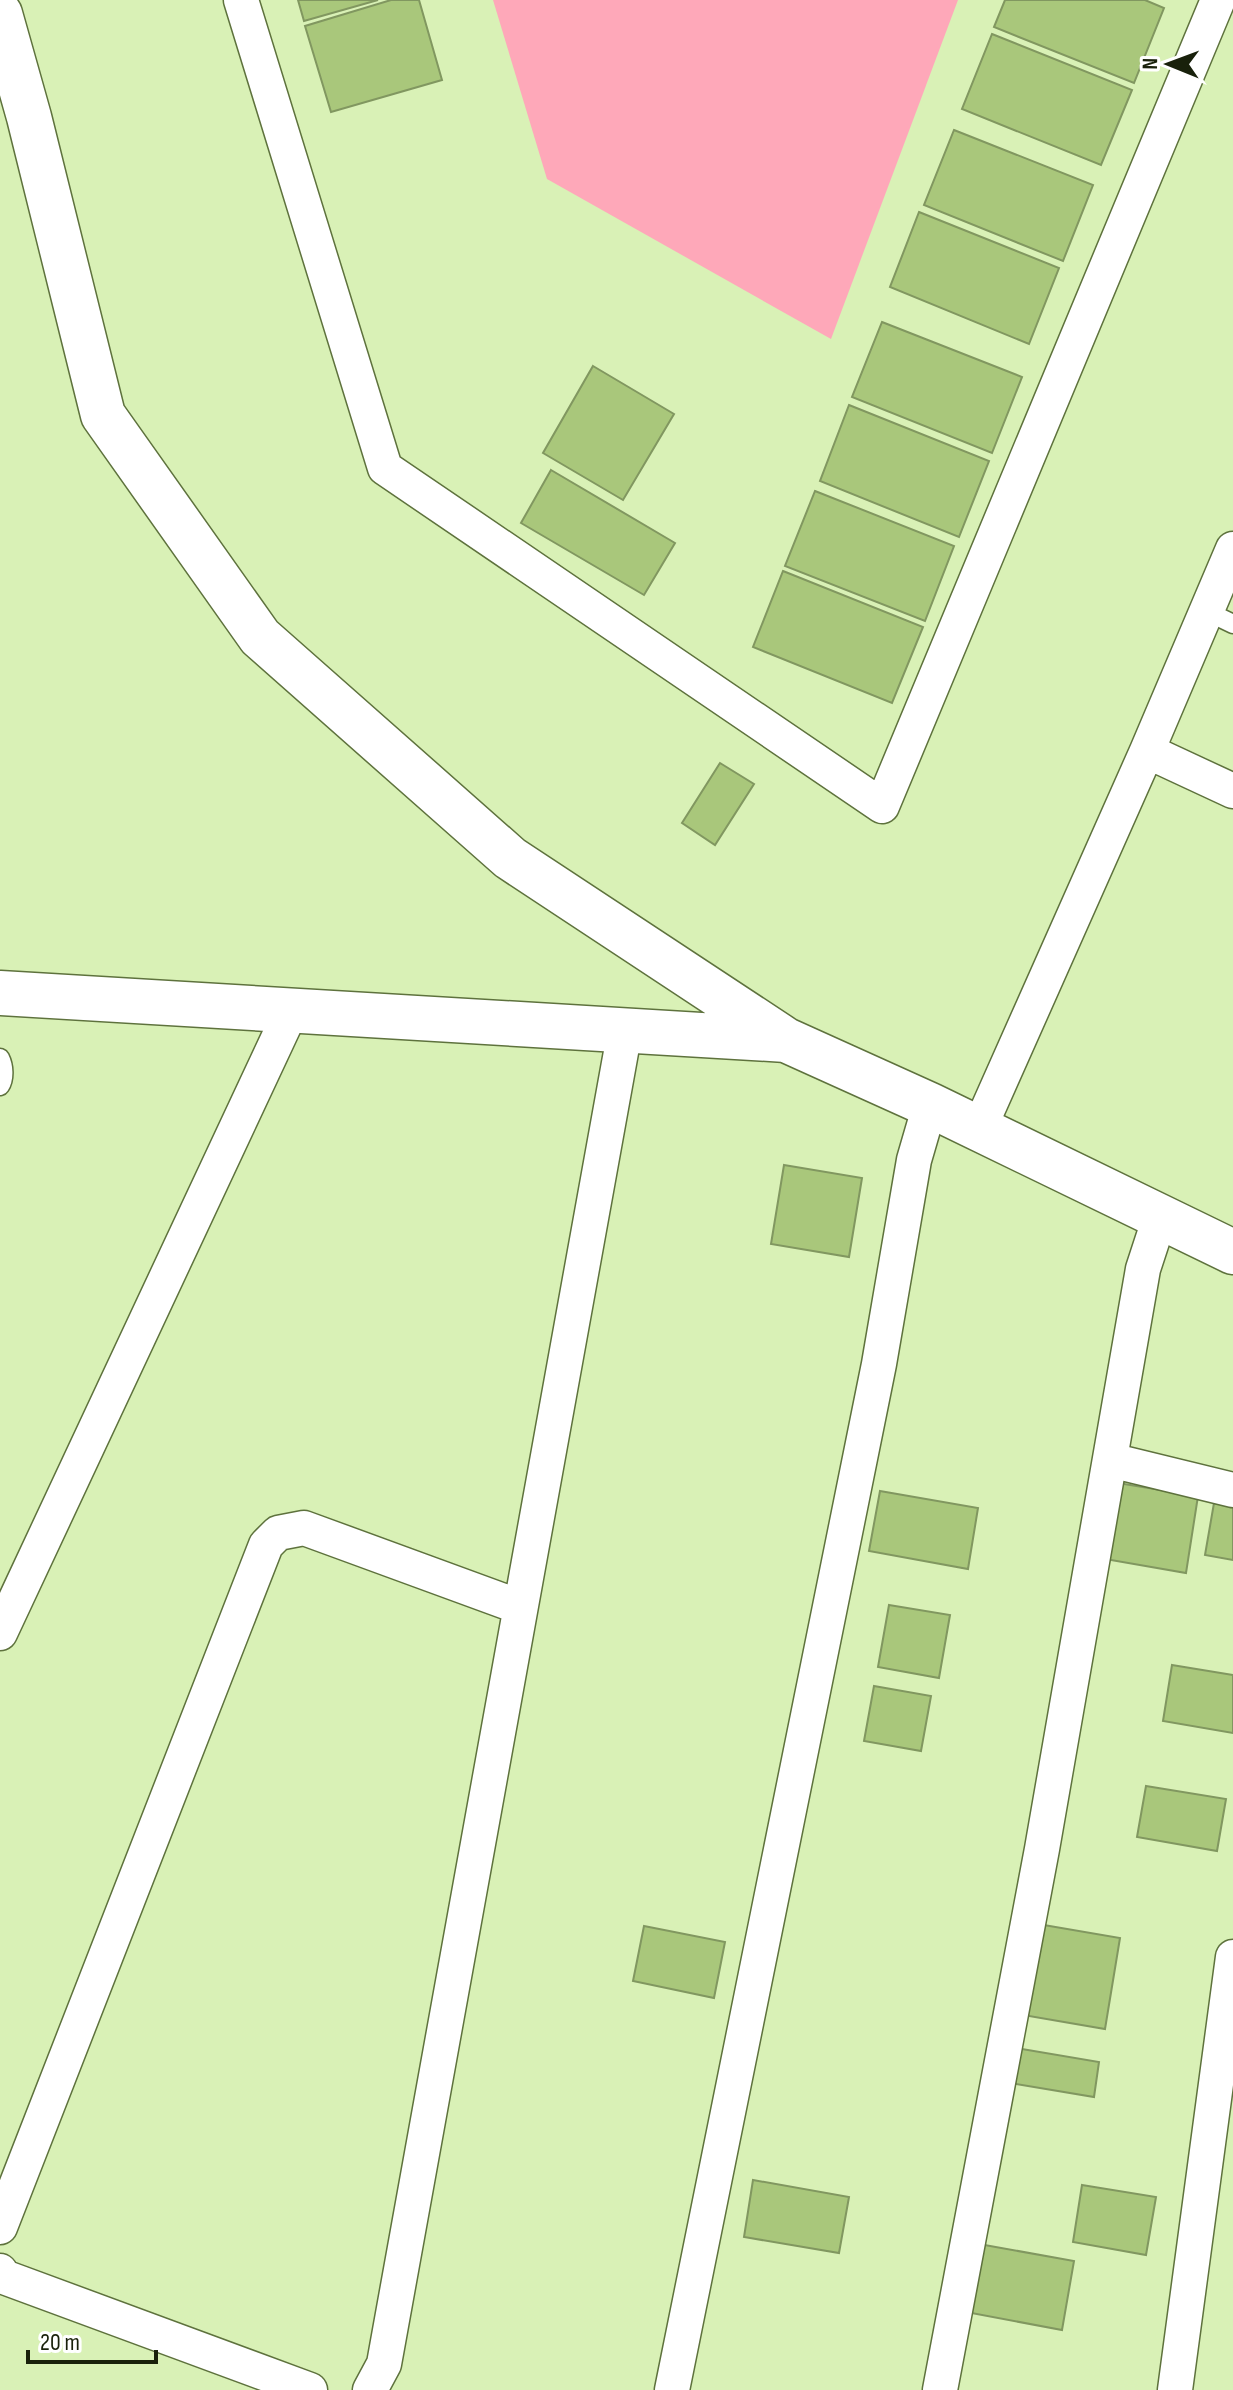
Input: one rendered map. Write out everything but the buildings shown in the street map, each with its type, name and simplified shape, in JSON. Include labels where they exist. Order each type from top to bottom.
[{"type":"street","points":[[241,0],[385,468],[882,806],[1218,0]]},
{"type":"street","points":[[0,14],[29,117],[103,415],[260,637],[510,858],[786,1040],[930,1105],[1233,1252]]},
{"type":"street","points":[[979,1129],[1147,751],[1220,618],[1233,549]]},
{"type":"street","points":[[1147,751],[1233,791]]},
{"type":"street","points":[[0,993],[786,1040]]},
{"type":"street","points":[[0,1633],[291,1011]]},
{"type":"street","points":[[370,2390],[384,2364],[625,1030]]},
{"type":"street","points":[[672,2390],[879,1364],[914,1160],[930,1105]]},
{"type":"street","points":[[940,2390],[1042,1849],[1143,1269],[1160,1217]]},
{"type":"street","points":[[1110,1460],[1233,1490]]},
{"type":"street","points":[[0,2227],[266,1545],[278,1533],[304,1528],[520,1607]]},
{"type":"street","points":[[1175,2390],[1233,1957]]},
{"type":"street","points":[[0,2271],[4,2277],[310,2390]]},
{"type":"lane","points":[[0,1058],[3,1066],[0,1086]]},
{"type":"shaded area","points":[[493,0],[958,0],[831,339],[547,179]]}]
